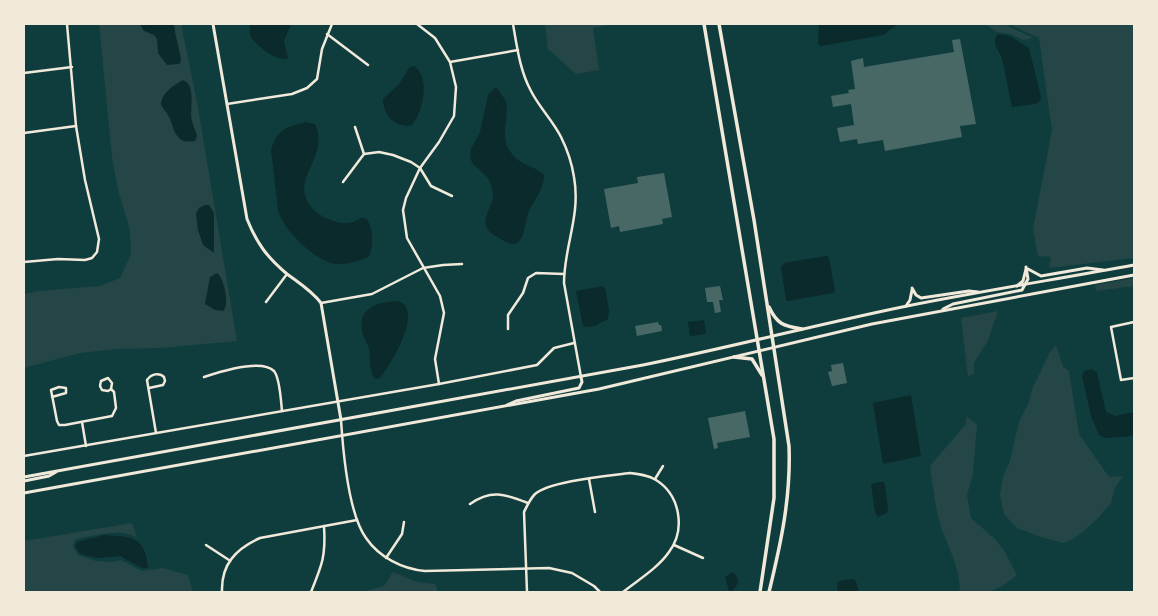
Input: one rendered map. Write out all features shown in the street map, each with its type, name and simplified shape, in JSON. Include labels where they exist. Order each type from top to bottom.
[{"type":"main road","points":[[213,24],[247,219],[260,247],[270,259],[315,295],[320,303],[341,420]]},
{"type":"main road","points":[[704,24],[774,439],[775,480],[771,522],[760,592]]},
{"type":"main road","points":[[719,24],[767,304],[786,426],[790,481],[784,529],[769,592]]},
{"type":"main road","points":[[24,477],[581,377],[712,351],[906,306],[1134,265]]},
{"type":"main road","points":[[1026,267],[1033,273],[1041,276],[1087,268],[1108,270]]},
{"type":"main road","points":[[939,311],[958,303],[1022,290],[1026,285],[1028,275],[1026,267]]},
{"type":"main road","points":[[1016,286],[1023,281],[1026,267]]},
{"type":"main road","points":[[24,493],[600,389],[872,324],[1134,275]]},
{"type":"main road","points":[[906,306],[910,300],[912,288],[921,298],[969,291],[982,292]]},
{"type":"main road","points":[[767,304],[774,318],[779,323],[787,327],[802,329]]},
{"type":"main road","points":[[734,357],[752,359],[764,378]]},
{"type":"main road","points":[[500,408],[516,401],[579,388],[582,382],[581,377]]},
{"type":"main road","points":[[24,481],[49,476],[59,471]]},
{"type":"street","points":[[24,262],[58,259],[85,260],[92,258],[97,252],[99,239],[85,180],[76,126],[72,67],[67,24]]},
{"type":"street","points":[[228,104],[292,94],[307,88],[317,79],[322,49],[332,24]]},
{"type":"street","points":[[417,24],[435,38],[450,62],[456,87],[454,116],[439,142],[420,168],[406,198],[404,210],[404,223],[407,238],[440,296],[444,313],[435,359],[439,384]]},
{"type":"street","points":[[513,24],[524,76],[531,92],[560,136],[574,178],[576,201],[574,222],[564,274],[574,343],[581,377]]},
{"type":"street","points":[[327,34],[368,65]]},
{"type":"street","points":[[450,62],[518,50]]},
{"type":"street","points":[[24,73],[72,67]]},
{"type":"street","points":[[24,133],[76,126]]},
{"type":"street","points":[[355,127],[364,154]]},
{"type":"street","points":[[343,182],[364,154],[379,152],[393,155],[420,168],[431,186],[452,196]]},
{"type":"street","points":[[320,303],[372,294],[423,268],[462,264]]},
{"type":"street","points":[[508,329],[508,315],[523,293],[528,278],[536,273],[564,274]]},
{"type":"street","points":[[266,302],[287,274]]},
{"type":"street","points":[[1134,322],[1111,326],[1120,380],[1134,378]]},
{"type":"street","points":[[24,456],[439,384],[537,365],[554,348],[574,343]]},
{"type":"street","points":[[204,377],[228,369],[267,367],[274,372],[278,379],[282,411]]},
{"type":"street","points":[[149,388],[163,385],[165,382],[164,377],[160,374],[150,376],[147,380],[156,433]]},
{"type":"street","points":[[52,397],[66,393],[66,388],[52,388],[52,397],[57,422],[59,425],[82,422],[108,417],[114,414],[116,405],[111,389],[112,383],[109,379],[105,378],[101,381],[100,386],[102,390],[108,391],[111,389]]},
{"type":"street","points":[[341,420],[350,490],[357,520],[365,536],[373,547],[386,558],[405,567],[425,572],[549,568],[572,573],[594,586],[600,592]]},
{"type":"street","points":[[82,422],[86,446]]},
{"type":"street","points":[[655,479],[663,466]]},
{"type":"street","points":[[527,592],[524,512],[528,503],[535,494],[548,486],[630,473],[642,474],[655,479],[672,496],[678,509],[679,527],[674,545],[663,560],[623,592]]},
{"type":"street","points":[[589,479],[595,512]]},
{"type":"street","points":[[470,504],[482,496],[500,494],[528,503]]},
{"type":"street","points":[[222,592],[222,584],[229,560],[245,544],[260,538],[357,520]]},
{"type":"street","points":[[386,558],[402,534],[404,522]]},
{"type":"street","points":[[311,592],[323,560],[325,549],[324,526]]},
{"type":"street","points":[[206,545],[229,560]]},
{"type":"street","points":[[674,545],[703,558]]},
{"type":"shaded area","points":[[99,24],[181,24],[197,102],[237,341],[161,348],[116,349],[80,353],[24,368],[24,294],[39,291],[100,286],[120,278],[131,254],[130,230],[118,190],[112,157]]},
{"type":"shaded area","points":[[140,24],[174,24],[181,61],[179,64],[167,65],[158,53],[157,39],[154,35],[144,31]]},
{"type":"shaded area","points":[[250,24],[291,24],[284,41],[288,58],[283,59],[273,56],[258,45],[250,35]]},
{"type":"shaded area","points":[[545,24],[613,24],[593,28],[599,70],[576,74],[548,49]]},
{"type":"shaded area","points":[[819,24],[898,24],[883,35],[821,46],[818,44]]},
{"type":"shaded area","points":[[985,24],[1004,24],[1033,38],[1023,40],[1011,34],[997,32]]},
{"type":"shaded area","points":[[1009,24],[1134,24],[1134,258],[1049,268],[1051,257],[1038,256],[1033,229],[1052,130],[1039,38]]},
{"type":"shaded area","points":[[998,34],[1010,36],[1029,48],[1041,97],[1040,101],[1036,104],[1012,107],[1002,58],[995,45],[995,38]]},
{"type":"shaded area","points":[[414,66],[419,71],[422,78],[424,95],[416,119],[412,125],[406,126],[392,120],[385,110],[383,99],[400,83],[409,68]]},
{"type":"shaded area","points":[[183,80],[190,87],[192,98],[192,123],[197,136],[195,141],[188,142],[179,138],[176,134],[168,115],[161,104],[166,92]]},
{"type":"shaded area","points":[[496,87],[506,101],[507,109],[505,139],[507,146],[518,160],[544,175],[541,189],[529,211],[520,240],[511,244],[492,234],[487,228],[485,220],[493,196],[492,188],[490,181],[472,163],[470,158],[471,149],[480,132],[488,95]]},
{"type":"shaded area","points":[[306,122],[315,124],[318,137],[318,148],[306,179],[304,188],[306,198],[313,209],[326,218],[337,222],[348,223],[361,218],[367,219],[372,232],[372,247],[369,256],[362,260],[340,264],[328,262],[310,251],[301,243],[293,235],[281,218],[278,210],[271,150],[280,133],[288,127]]},
{"type":"shaded area","points":[[209,205],[214,213],[214,253],[203,245],[198,230],[196,214],[199,208]]},
{"type":"shaded area","points":[[826,256],[829,257],[835,291],[833,293],[788,301],[786,300],[781,267],[784,263]]},
{"type":"shaded area","points":[[217,273],[222,280],[226,298],[225,308],[223,311],[215,310],[205,304],[210,277]]},
{"type":"shaded area","points":[[1134,278],[1134,286],[1096,291],[1095,285]]},
{"type":"shaded area","points":[[603,286],[605,288],[609,310],[608,319],[595,326],[585,327],[583,326],[576,291]]},
{"type":"shaded area","points":[[398,301],[405,306],[408,315],[407,326],[403,338],[391,362],[380,378],[376,379],[372,373],[369,349],[363,335],[362,319],[365,313],[375,305]]},
{"type":"shaded area","points":[[998,311],[988,340],[974,363],[974,373],[968,377],[961,318]]},
{"type":"shaded area","points":[[704,320],[706,334],[690,336],[688,322]]},
{"type":"shaded area","points":[[1056,345],[1063,367],[1069,371],[1079,434],[1109,477],[1123,476],[1115,488],[1111,503],[1099,517],[1073,539],[1063,543],[1017,528],[1004,514],[1000,495],[1003,477],[1010,461],[1019,422],[1029,402],[1032,389],[1050,352]]},
{"type":"shaded area","points":[[1092,369],[1097,373],[1106,412],[1115,416],[1134,412],[1134,436],[1106,438],[1099,435],[1091,416],[1082,376],[1084,371]]},
{"type":"shaded area","points":[[911,395],[921,456],[883,464],[873,403]]},
{"type":"shaded area","points":[[966,416],[977,425],[973,474],[967,495],[971,518],[996,540],[1005,552],[1017,575],[1002,586],[984,592],[960,592],[960,583],[956,567],[939,519],[934,497],[930,466],[966,424]]},
{"type":"shaded area","points":[[884,482],[885,485],[888,508],[887,513],[878,517],[875,512],[871,484]]},
{"type":"shaded area","points":[[132,523],[137,538],[124,533],[99,534],[76,539],[73,546],[78,555],[96,561],[111,562],[121,560],[142,571],[163,568],[188,575],[193,592],[24,592],[24,541]]},
{"type":"shaded area","points":[[104,535],[122,536],[135,540],[144,549],[148,568],[142,568],[120,556],[97,558],[80,554],[75,546],[77,542]]},
{"type":"shaded area","points":[[393,572],[417,582],[435,584],[438,592],[361,592],[384,586]]},
{"type":"shaded area","points":[[733,572],[738,579],[738,582],[732,591],[729,591],[725,577]]},
{"type":"shaded area","points":[[853,579],[856,581],[859,592],[838,592],[837,585],[839,581]]},
{"type":"building","points":[[960,39],[976,124],[960,126],[962,137],[885,151],[883,140],[858,144],[857,139],[840,142],[837,128],[854,125],[851,104],[833,107],[831,96],[849,93],[848,90],[855,89],[851,61],[863,58],[864,67],[954,52],[952,40]]},
{"type":"building","points":[[664,173],[672,217],[662,219],[663,224],[620,232],[619,226],[611,228],[604,189],[638,183],[637,177]]},
{"type":"building","points":[[720,286],[723,300],[719,300],[721,312],[715,313],[713,302],[707,302],[705,288]]},
{"type":"building","points":[[658,322],[659,325],[661,325],[662,331],[637,336],[635,326]]},
{"type":"building","points":[[843,363],[847,383],[832,386],[828,372],[832,371],[831,365]]},
{"type":"building","points":[[745,411],[750,437],[717,443],[718,448],[714,449],[708,418]]}]
